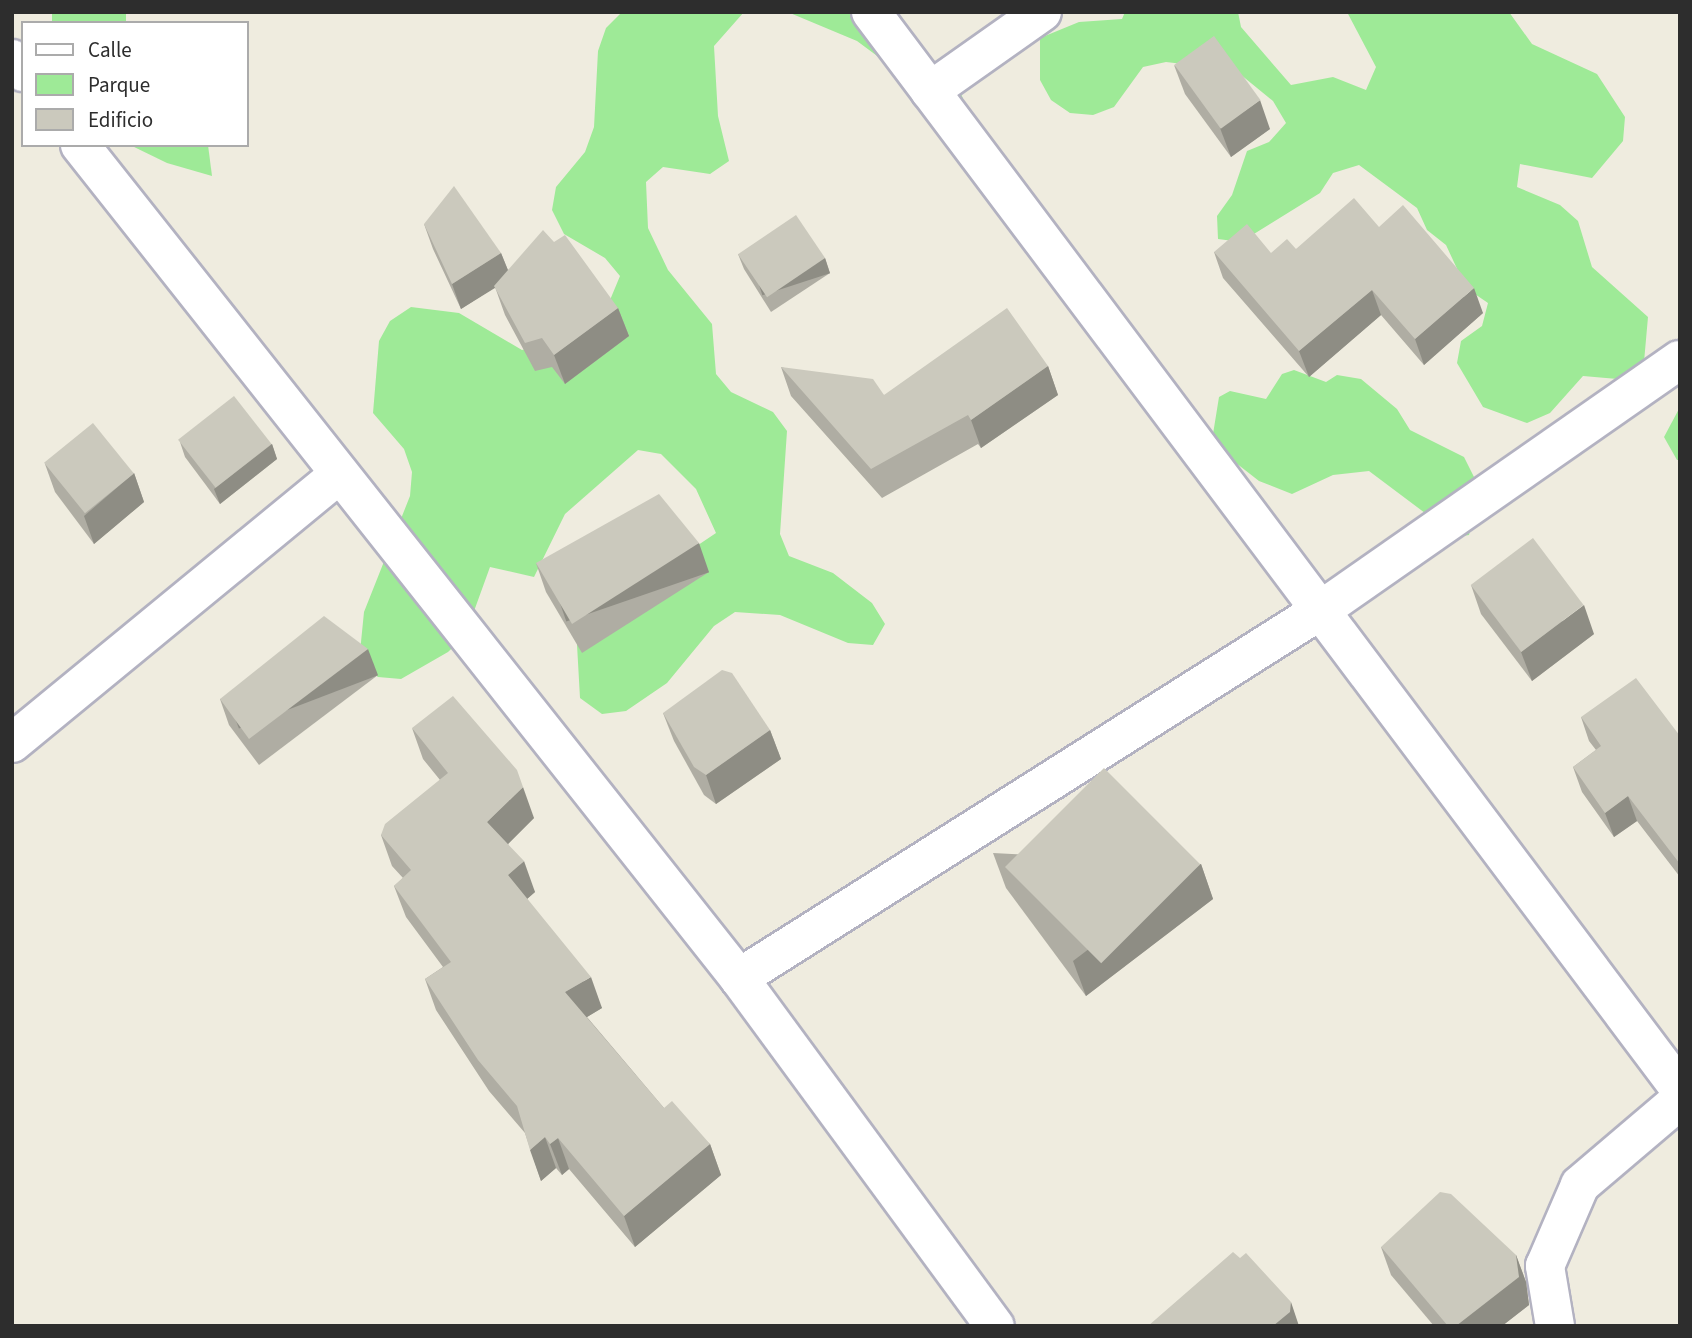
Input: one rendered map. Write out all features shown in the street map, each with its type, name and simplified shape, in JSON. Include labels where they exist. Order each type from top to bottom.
[{"type":"street","points":[[871,12],[1680,1089]]},
{"type":"street","points":[[930,91],[1042,12]]},
{"type":"street","points":[[82,147],[338,475],[739,978],[995,1326]]},
{"type":"street","points":[[739,978],[1321,610],[1680,360]]},
{"type":"street","points":[[12,743],[338,475]]},
{"type":"street","points":[[1555,1326],[1545,1266],[1580,1185],[1680,1100]]},
{"type":"green space","points":[[52,12],[126,12],[126,21],[52,21]]},
{"type":"green space","points":[[622,12],[744,12],[714,46],[718,116],[729,161],[710,174],[663,167],[646,182],[648,228],[668,270],[712,324],[716,374],[731,392],[773,412],[787,431],[780,534],[789,556],[833,573],[872,603],[885,624],[873,645],[848,643],[780,615],[735,612],[714,626],[667,683],[626,711],[602,714],[580,698],[576,627],[716,533],[696,489],[661,454],[638,450],[565,514],[534,577],[490,567],[465,636],[448,652],[401,679],[378,677],[359,662],[364,612],[410,496],[412,472],[404,449],[373,413],[379,341],[390,321],[411,307],[459,313],[522,350],[545,344],[610,300],[620,276],[605,258],[564,234],[552,210],[556,187],[585,152],[594,127],[598,51],[606,28]]},
{"type":"green space","points":[[770,12],[866,12],[957,82],[973,127],[857,41],[790,13]]},
{"type":"green space","points":[[1125,12],[1238,12],[1241,27],[1291,85],[1333,77],[1366,90],[1376,67],[1347,12],[1509,12],[1532,44],[1597,74],[1625,117],[1623,141],[1592,178],[1520,164],[1517,187],[1560,205],[1578,221],[1592,267],[1648,317],[1644,362],[1629,380],[1583,376],[1550,413],[1527,423],[1483,407],[1457,363],[1461,341],[1482,326],[1488,303],[1466,288],[1446,245],[1427,230],[1417,208],[1359,165],[1333,173],[1320,193],[1241,242],[1218,239],[1217,216],[1232,195],[1247,151],[1269,142],[1286,123],[1273,101],[1235,70],[1166,62],[1143,67],[1114,107],[1093,115],[1070,113],[1051,100],[1040,80],[1040,38],[1079,22],[1122,19]]},
{"type":"green space","points":[[134,147],[208,147],[212,176],[167,163]]},
{"type":"green space","points":[[1294,370],[1326,382],[1337,375],[1361,379],[1397,409],[1410,430],[1464,457],[1480,489],[1469,535],[1457,537],[1369,471],[1333,475],[1292,494],[1259,481],[1227,456],[1213,434],[1219,397],[1230,391],[1266,399],[1282,374]]},
{"type":"green space","points":[[1680,407],[1680,460],[1677,460],[1664,437]]},
{"type":"building","points":[[1214,36],[1260,100],[1221,129],[1174,65]]},
{"type":"building","points":[[454,186],[501,253],[452,284],[424,224]]},
{"type":"building","points":[[1354,198],[1379,227],[1403,205],[1474,288],[1415,339],[1372,290],[1299,351],[1214,252],[1247,224],[1271,253],[1287,239],[1296,249]]},
{"type":"building","points":[[796,215],[825,258],[767,297],[738,254]]},
{"type":"building","points":[[543,230],[554,242],[565,235],[618,308],[554,355],[542,338],[525,343],[494,286]]},
{"type":"building","points":[[1007,308],[1048,366],[971,420],[968,415],[871,469],[781,367],[873,379],[884,395]]},
{"type":"building","points":[[234,396],[272,444],[216,488],[178,440]]},
{"type":"building","points":[[93,423],[134,474],[85,513],[44,463]]},
{"type":"building","points":[[659,494],[699,543],[572,624],[536,563]]},
{"type":"building","points":[[1533,538],[1584,605],[1521,652],[1471,585]]},
{"type":"building","points":[[324,616],[368,649],[249,739],[220,699]]},
{"type":"building","points":[[722,670],[732,673],[770,730],[706,775],[694,767],[663,713]]},
{"type":"building","points":[[1636,678],[1680,736],[1680,864],[1628,796],[1605,813],[1573,767],[1601,746],[1581,717]]},
{"type":"building","points":[[453,696],[517,770],[523,787],[487,822],[524,861],[508,875],[591,977],[565,992],[664,1108],[672,1101],[710,1144],[624,1216],[558,1138],[550,1144],[545,1137],[530,1150],[517,1106],[478,1060],[425,979],[451,962],[394,886],[411,870],[381,835],[385,824],[448,773],[412,728]]},
{"type":"building","points":[[1104,768],[1200,864],[1101,963],[1005,867]]},
{"type":"building","points":[[1440,1192],[1451,1194],[1516,1255],[1519,1277],[1456,1326],[1448,1326],[1381,1247]]},
{"type":"building","points":[[1233,1252],[1240,1258],[1246,1253],[1291,1302],[1290,1312],[1273,1326],[1148,1326]]}]
